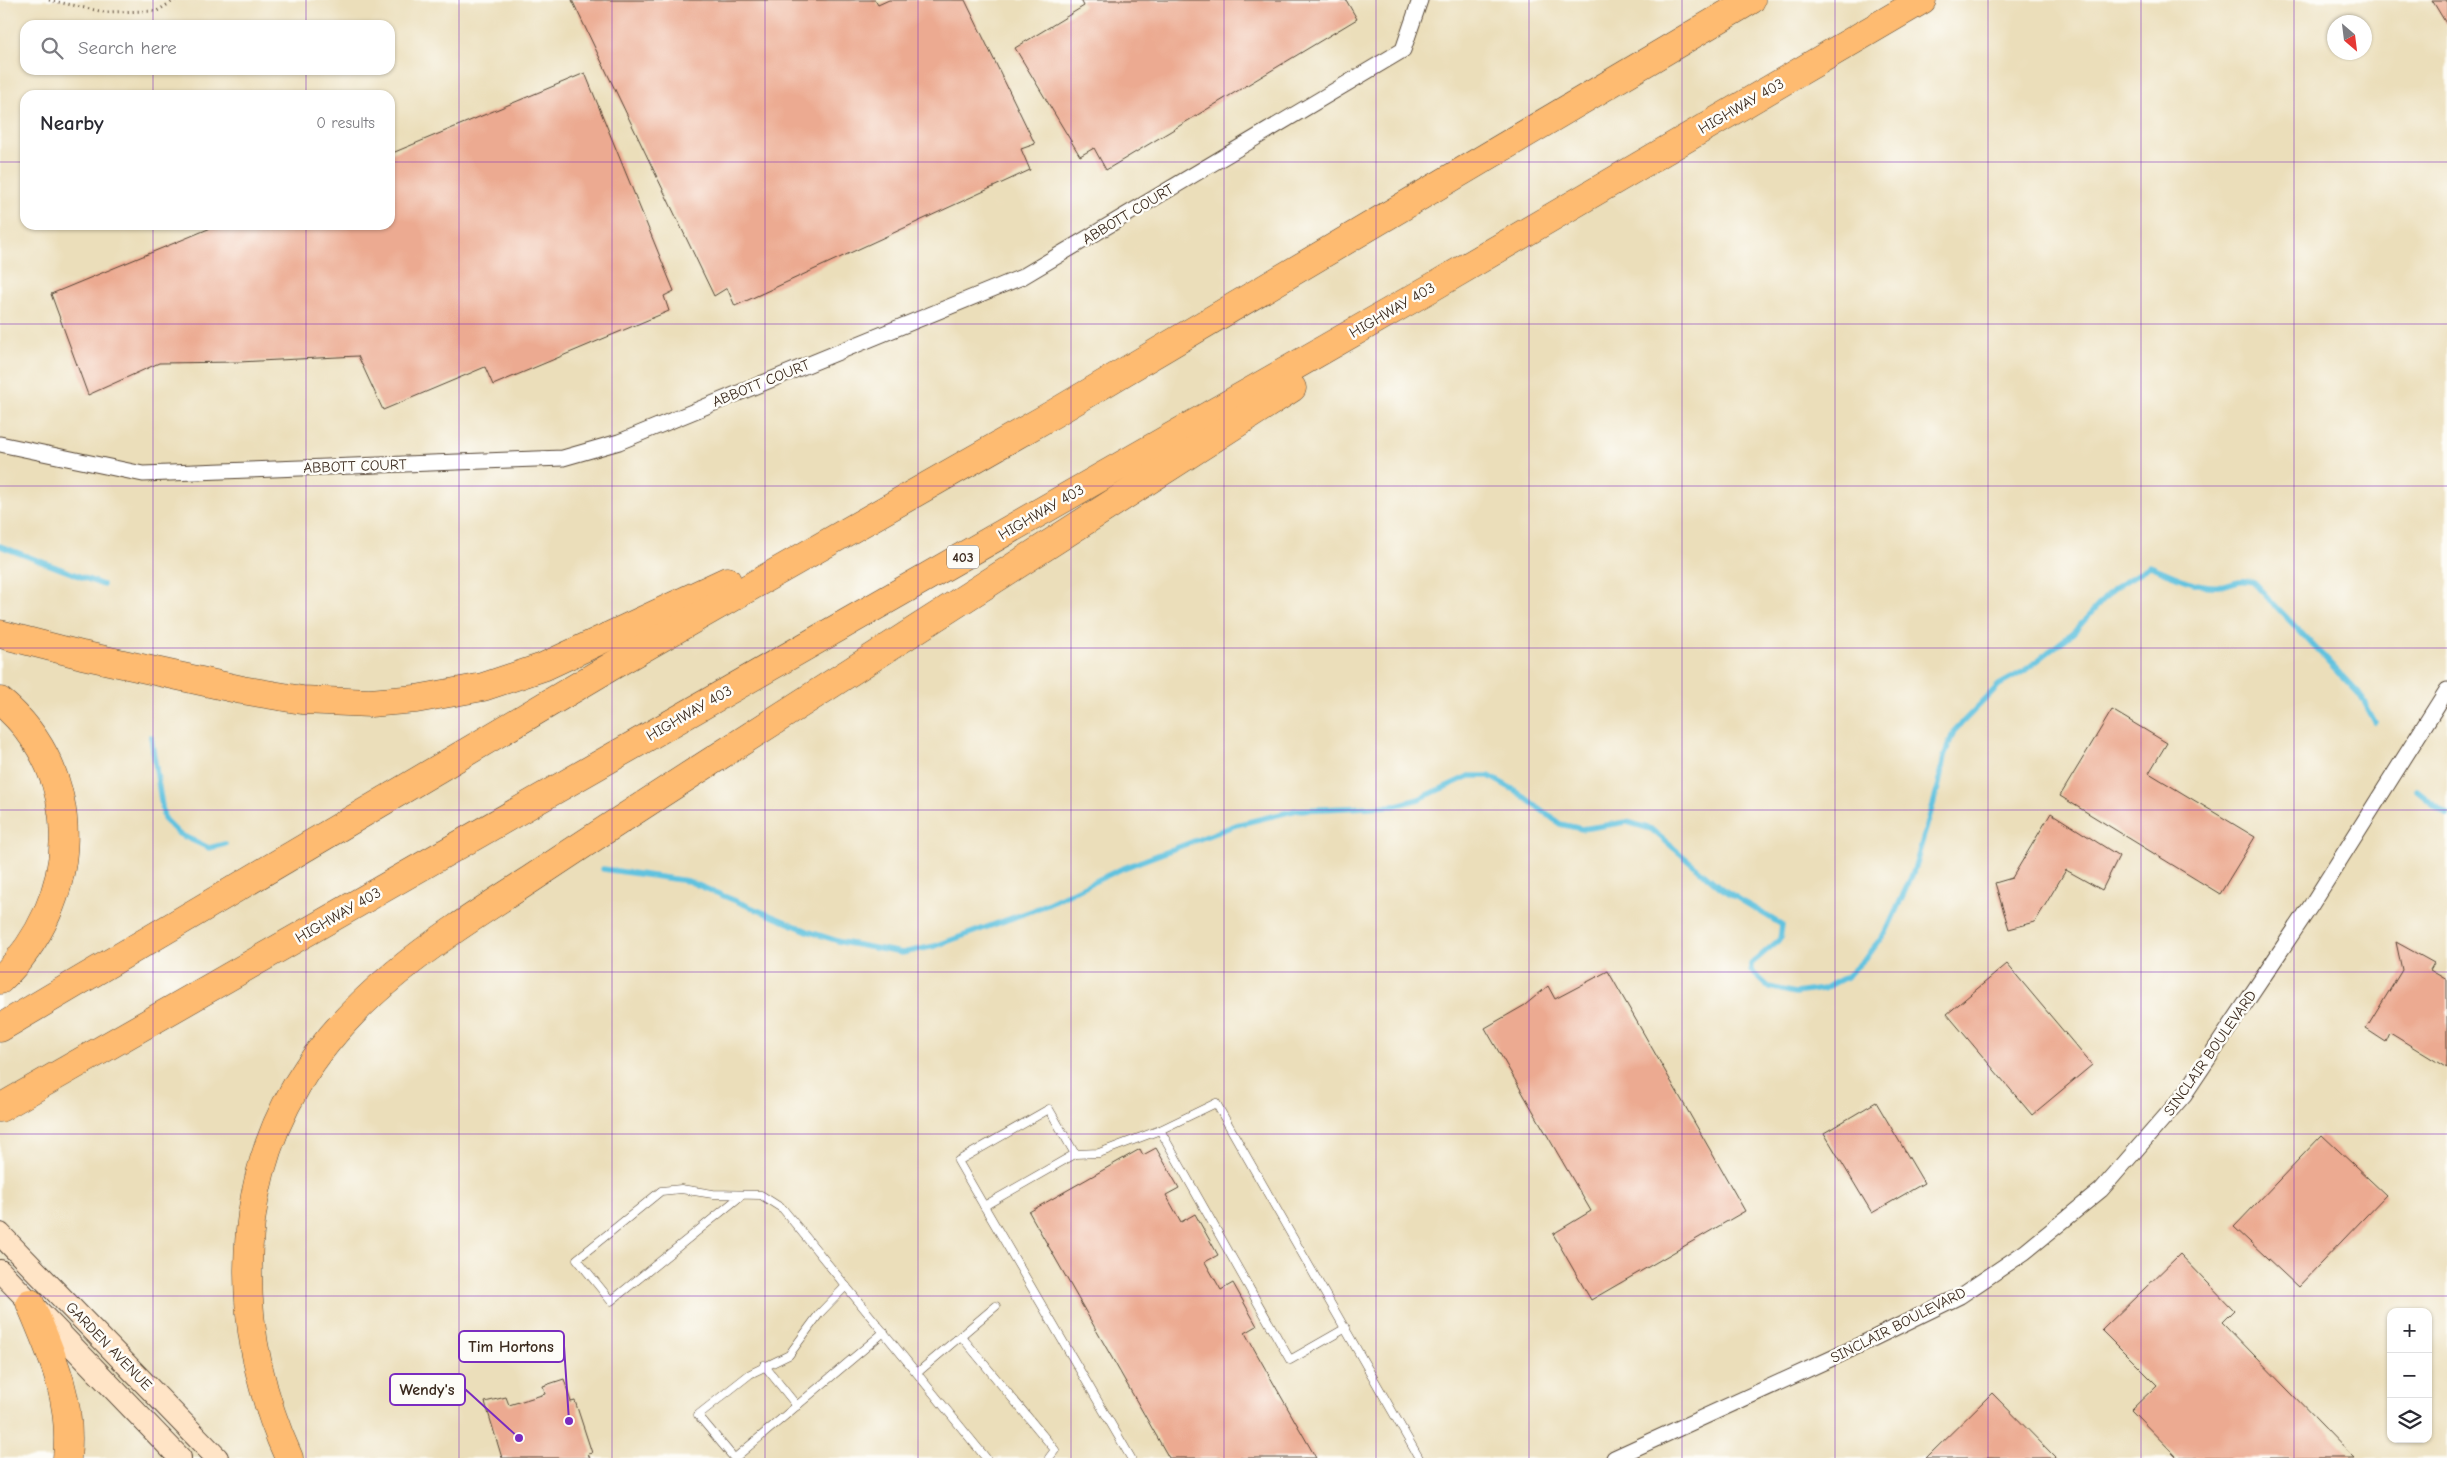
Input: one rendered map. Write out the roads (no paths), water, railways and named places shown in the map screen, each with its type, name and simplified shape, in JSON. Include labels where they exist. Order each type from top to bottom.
[{"type":"highway","points":[[0,1028],[608,668],[1048,417],[1751,0]]},
{"type":"highway","name":"HIGHWAY 403","points":[[0,1108],[1431,288],[1922,0]]},
{"type":"highway","points":[[289,1458],[270,1408],[254,1342],[248,1274],[248,1242],[252,1213],[264,1159],[284,1108],[312,1061],[364,999],[438,940],[668,789],[1374,335],[1431,288]]},
{"type":"highway","points":[[0,634],[82,655],[242,690],[302,700],[370,703],[406,700],[483,687],[543,667],[736,577],[1001,429],[1048,417]]},
{"type":"highway","points":[[0,701],[12,711],[41,749],[57,786],[63,815],[64,858],[52,906],[27,947],[0,980]]},
{"type":"highway","points":[[0,1126],[71,1081],[109,1047]]},
{"type":"highway","points":[[30,1303],[64,1392],[69,1442],[68,1458]]},
{"type":"main road","name":"GARDEN AVENUE","points":[[0,1234],[217,1458]]},
{"type":"main road","name":"GARDEN AVENUE","points":[[0,1271],[180,1458]]},
{"type":"street","name":"ABBOTT COURT","points":[[0,444],[143,474],[563,458],[619,442],[1022,277],[1403,50],[1420,0]]},
{"type":"street","name":"SINCLAIR BOULEVARD","points":[[1614,1458],[1837,1356],[1960,1296],[2026,1252],[2101,1190],[2184,1095],[2312,904],[2447,690]]},
{"type":"lane","points":[[984,1206],[1075,1154],[1099,1153],[1160,1130],[1216,1103],[1418,1456],[1410,1458]]},
{"type":"lane","points":[[1075,1154],[1049,1109],[958,1161],[1131,1458]]},
{"type":"lane","points":[[1160,1130],[1290,1360],[1346,1328]]},
{"type":"lane","points":[[742,1195],[611,1300],[577,1259],[662,1191],[681,1189],[761,1195],[783,1209],[986,1458]]},
{"type":"lane","points":[[846,1286],[819,1314],[789,1355],[764,1365],[698,1415],[735,1458],[884,1332]]},
{"type":"lane","points":[[917,1373],[996,1306]]},
{"type":"lane","points":[[960,1336],[1055,1450],[1049,1458]]},
{"type":"lane","points":[[764,1365],[797,1406]]},
{"type":"waterway","points":[[0,546],[103,585]]},
{"type":"waterway","points":[[603,869],[688,881],[810,932],[841,942],[902,953],[935,946],[1034,910],[1121,869],[1236,825],[1297,810],[1393,806],[1419,799],[1469,776],[1489,776],[1516,791],[1560,824],[1582,829],[1627,822],[1651,829],[1721,888],[1782,925],[1780,939],[1751,964],[1751,971],[1769,987],[1795,993],[1823,989],[1846,977],[1868,956],[1887,930],[1913,873],[1939,784],[1944,756],[1954,731],[1999,685],[2024,671],[2073,633],[2113,589],[2150,566],[2201,585],[2219,586],[2237,581],[2253,582],[2361,696],[2375,722]]},
{"type":"waterway","points":[[151,737],[164,819],[179,834],[209,848],[225,844]]},
{"type":"waterway","points":[[2417,791],[2447,815]]},
{"type":"place","name":"Tim Hortons","points":[[569,1421]]},
{"type":"place","name":"Wendy's","points":[[519,1438]]}]
